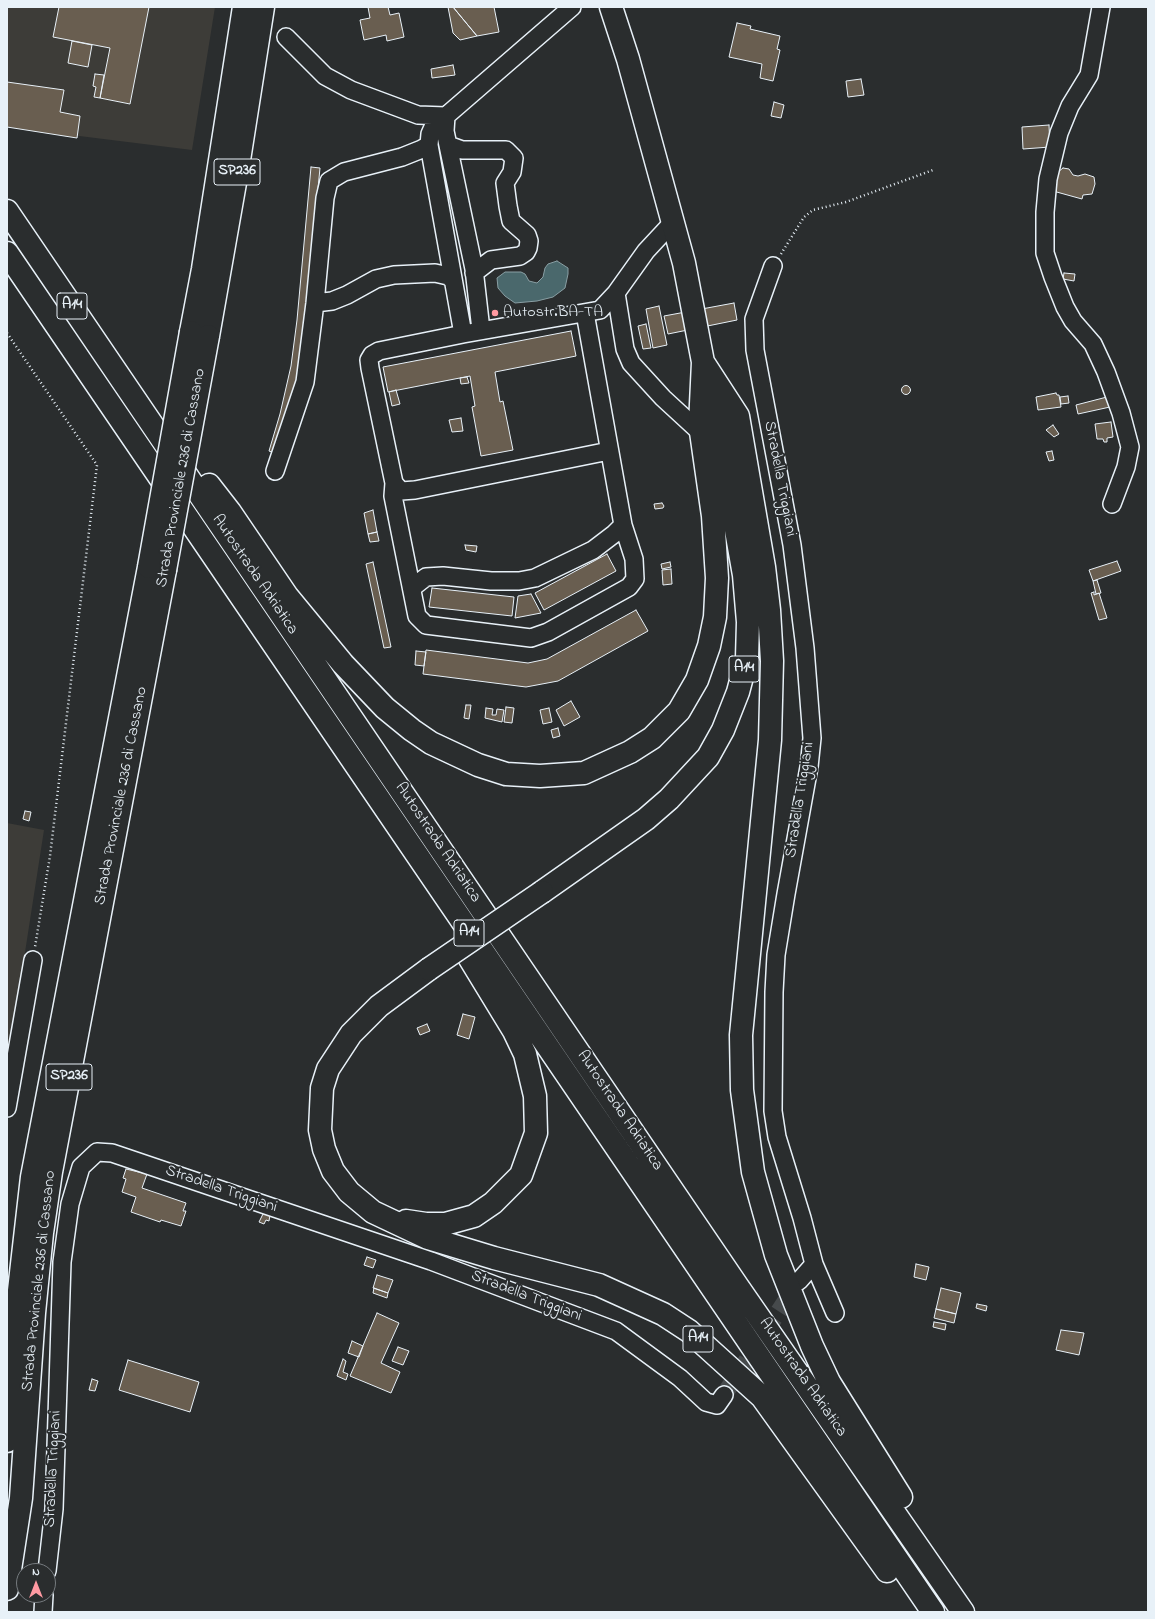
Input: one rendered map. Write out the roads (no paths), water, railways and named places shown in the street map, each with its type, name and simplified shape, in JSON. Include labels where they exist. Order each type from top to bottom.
[{"type":"highway","name":"Strada Provinciale 236 di Cassano","points":[[199,334],[203,269],[244,7]]},
{"type":"highway","name":"Strada Provinciale 236 di Cassano","points":[[7,1589],[21,1498],[34,1314],[42,1233],[51,1172],[199,334],[239,160],[263,7]]},
{"type":"highway","points":[[239,160],[264,68],[273,7]]},
{"type":"highway","points":[[612,7],[674,221],[684,263],[703,362]]},
{"type":"highway","name":"Autostrada Adriatica","points":[[7,211],[738,1287],[963,1612]]},
{"type":"highway","name":"Autostrada Adriatica","points":[[7,252],[933,1612]]},
{"type":"highway","name":"A14","points":[[136,401],[180,449],[230,512],[292,601],[343,664],[385,708],[431,743],[478,766],[506,774],[540,776],[584,773],[630,752],[652,738],[679,711],[697,680],[709,646],[715,617],[717,578],[713,516],[700,425],[703,362]]},
{"type":"highway","name":"A14","points":[[703,362],[717,423],[744,575],[748,622],[747,658],[738,692],[723,730],[708,757],[669,799],[618,839],[429,969],[378,1006],[352,1034],[328,1069],[322,1088],[320,1130],[324,1149],[333,1171],[349,1192],[373,1212],[428,1238],[599,1285],[663,1314],[689,1332],[762,1396],[917,1612]]},
{"type":"highway","name":"A14","points":[[703,362],[738,416],[764,567],[769,610],[772,661],[770,740],[741,1035],[742,1090],[753,1172],[776,1255],[812,1346],[829,1382],[910,1512],[967,1612]]},
{"type":"highway","name":"Strada Provinciale 236 di Cassano","points":[[7,1441],[18,1300],[32,1177],[157,568]]},
{"type":"highway","name":"A14","points":[[348,754],[514,1031],[524,1054],[535,1096],[536,1133],[521,1175],[493,1203],[474,1216],[445,1224],[413,1222],[373,1212]]},
{"type":"street","points":[[463,334],[429,145],[430,134],[434,125],[439,119],[446,116],[572,7]]},
{"type":"street","points":[[1101,7],[1088,75],[1070,106],[1059,133],[1048,179],[1045,212],[1045,253],[1052,277],[1065,307],[1073,321],[1093,344],[1121,413],[1130,447],[1126,467],[1112,504]]},
{"type":"street","points":[[286,37],[325,76],[351,90],[418,115],[446,116]]},
{"type":"street","points":[[446,116],[448,145],[474,273],[481,330]]},
{"type":"street","points":[[274,471],[305,382],[315,303],[325,198],[329,181],[344,172],[402,157],[429,145]]},
{"type":"street","points":[[448,145],[462,150],[506,150],[514,158],[512,172],[505,183],[508,206],[511,221],[527,236],[529,241],[528,248],[526,252],[520,256],[492,260],[474,273]]},
{"type":"street","points":[[585,313],[623,525],[634,559],[635,579],[629,587],[548,632],[531,638],[426,625],[417,616],[393,496],[394,483],[369,360],[372,355],[378,351],[481,330],[600,310],[616,293],[646,251],[674,221]]},
{"type":"street","name":"Stradella Triggiani","points":[[773,266],[754,318],[755,350],[792,545],[805,648],[812,738],[809,767],[776,955],[774,992],[773,1112],[777,1137],[802,1218],[814,1264],[835,1313]]},
{"type":"street","points":[[315,303],[332,301],[347,295],[376,279],[394,275],[435,273],[448,276],[453,280]]},
{"type":"street","points":[[616,293],[625,349],[631,363],[663,398],[701,433]]},
{"type":"street","points":[[394,483],[401,491],[415,490],[609,451]]},
{"type":"street","points":[[412,588],[426,577],[443,576],[492,581],[519,581],[535,578],[593,550],[623,525]]},
{"type":"street","points":[[7,1108],[9,1082],[33,960]]},
{"type":"street","name":"Stradella Triggiani","points":[[48,1563],[54,1509],[62,1262],[70,1204],[81,1167],[97,1152],[112,1153],[431,1261],[609,1329],[616,1332],[680,1378],[706,1402],[717,1405],[724,1395]]},
{"type":"street","points":[[799,1281],[814,1264]]},
{"type":"water","points":[[557,261],[568,268],[568,274],[565,288],[553,297],[537,301],[515,303],[505,296],[498,288],[497,278],[505,272],[521,272],[525,274],[529,281],[537,283],[543,277],[545,268],[548,264]]},
{"type":"tunnel","points":[[724,1395],[796,1285]]},
{"type":"place","name":"Autostr.BA-TA","points":[[495,313]]}]
